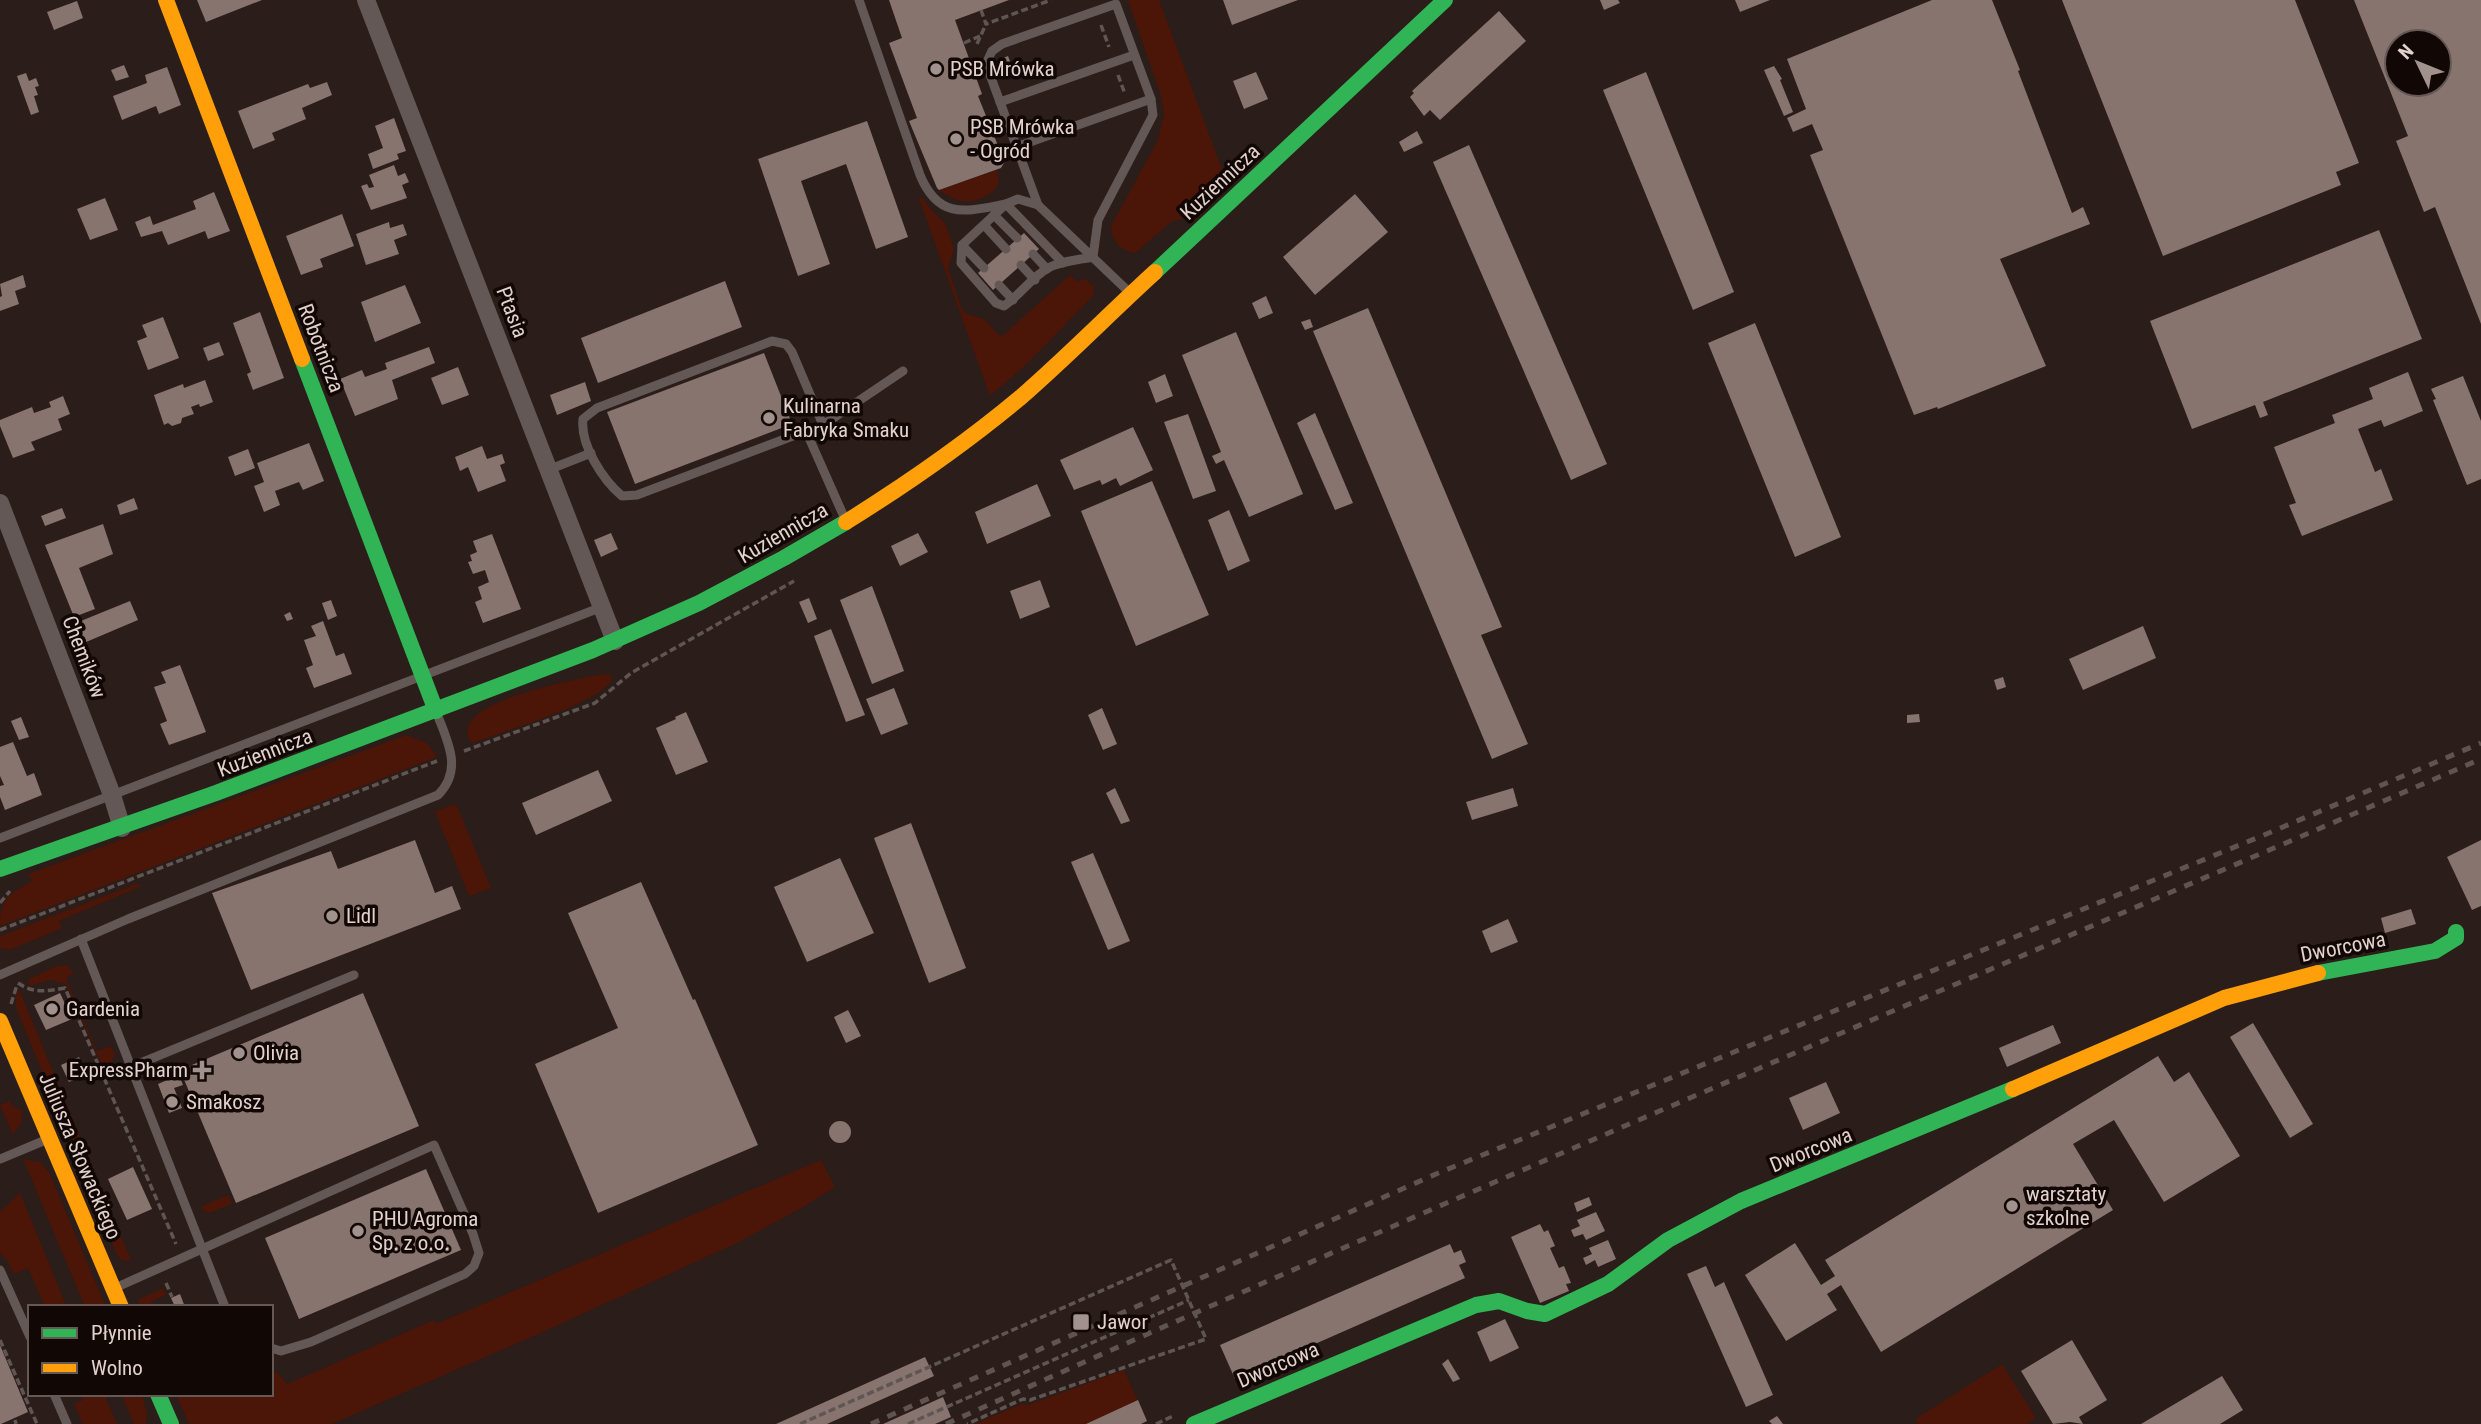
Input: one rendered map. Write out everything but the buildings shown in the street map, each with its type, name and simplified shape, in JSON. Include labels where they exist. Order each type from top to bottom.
[{"type":"street","name":"Robotnicza","points":[[166,0],[436,711]]},
{"type":"street","name":"Ptasia","points":[[366,0],[615,641]]},
{"type":"street","name":"Kuziennicza","points":[[0,869],[122,828],[615,641],[697,604],[846,521],[976,435],[1055,366],[1445,0]]},
{"type":"street","name":"Chemików","points":[[0,503],[112,795],[122,828]]},
{"type":"street","name":"Dworcowa","points":[[1194,1424],[1476,1305],[1499,1301],[1545,1314],[1608,1284],[1668,1240],[1741,1200],[2016,1088],[2231,995],[2294,978],[2435,951],[2451,943],[2456,938],[2456,932]]},
{"type":"street","name":"Juliusza Słowackiego","points":[[0,1021],[120,1305]]},
{"type":"street","points":[[159,1396],[170,1424]]},
{"type":"lane","points":[[859,0],[920,175],[929,193],[942,205],[962,212],[1006,204],[1018,199],[1038,205]]},
{"type":"lane","points":[[1093,257],[1098,220],[1153,115],[1151,99],[1115,2],[1002,44],[992,51],[986,64],[1038,205],[1130,293]]},
{"type":"lane","points":[[1000,102],[1135,55]]},
{"type":"lane","points":[[1016,147],[1151,99]]},
{"type":"lane","points":[[1006,204],[962,245],[960,255],[961,263],[996,303],[1004,306],[1047,269],[1093,257]]},
{"type":"lane","points":[[1006,204],[1063,263]]},
{"type":"lane","points":[[995,215],[1017,238]]},
{"type":"lane","points":[[984,225],[1006,249]]},
{"type":"lane","points":[[962,245],[984,268]]},
{"type":"lane","points":[[1033,254],[1047,269]]},
{"type":"lane","points":[[1021,265],[1035,280]]},
{"type":"lane","points":[[999,285],[1013,300]]},
{"type":"lane","points":[[822,425],[792,352],[786,344],[772,341],[597,408],[583,419],[582,430],[608,484],[622,496],[637,495],[822,425],[903,371]]},
{"type":"lane","points":[[806,431],[846,521]]},
{"type":"lane","points":[[548,470],[592,453]]},
{"type":"lane","points":[[0,838],[602,607]]},
{"type":"lane","points":[[0,975],[81,939],[438,795],[453,768],[453,755],[436,711]]},
{"type":"lane","points":[[81,939],[224,1305]]},
{"type":"lane","points":[[131,1067],[354,975]]},
{"type":"lane","points":[[0,1159],[49,1138]]},
{"type":"lane","points":[[114,1288],[434,1145],[473,1234],[479,1253],[474,1266],[465,1274],[442,1285],[311,1342],[281,1351],[273,1349]]},
{"type":"lane","points":[[0,1270],[28,1333]]},
{"type":"lane","points":[[55,1396],[67,1424]]},
{"type":"path","points":[[981,10],[986,24],[1051,0]]},
{"type":"path","points":[[964,43],[980,36]]},
{"type":"path","points":[[0,930],[595,703],[631,673],[801,577]]},
{"type":"path","points":[[11,1005],[18,983],[27,976]]},
{"type":"path","points":[[18,983],[27,990],[36,992],[65,988],[176,1241],[172,1246]]},
{"type":"path","points":[[800,1424],[1171,1260],[1206,1339],[1030,1400],[1023,1399],[967,1424]]},
{"type":"path","points":[[166,1283],[172,1297]]},
{"type":"path","points":[[908,1424],[1189,1300]]},
{"type":"path","points":[[0,1340],[37,1424]]},
{"type":"shaded area","points":[[1128,0],[1159,0],[1228,185],[1194,215],[1171,222],[1135,253],[1118,244],[1113,237],[1111,226],[1158,140],[1164,114],[1161,96]]},
{"type":"shaded area","points":[[997,170],[997,187],[989,195],[977,200],[960,201],[939,190]]},
{"type":"shaded area","points":[[922,197],[945,223],[954,249],[948,269],[963,312],[984,319],[1001,337],[1070,275],[1077,281],[1085,279],[1094,287],[1093,296],[1028,363],[990,396],[919,199]]},
{"type":"shaded area","points":[[609,674],[613,678],[605,687],[572,706],[474,743],[469,740],[469,726],[478,714],[495,704],[540,688]]},
{"type":"shaded area","points":[[406,735],[427,743],[437,757],[0,926],[4,903],[12,894],[32,881],[28,874]]},
{"type":"shaded area","points":[[454,804],[491,888],[469,896],[435,812]]},
{"type":"shaded area","points":[[139,883],[140,887],[59,921],[62,928],[10,950],[0,948],[0,936]]},
{"type":"shaded area","points":[[65,965],[73,974],[66,978],[97,1051],[111,1046],[115,1055],[111,1064],[103,1068],[66,984],[49,980],[31,986],[28,982],[29,979],[56,966]]},
{"type":"shaded area","points":[[19,989],[131,1260],[124,1261],[118,1257],[16,1008]]},
{"type":"shaded area","points":[[10,1101],[12,1106],[23,1111],[21,1123],[13,1135],[0,1105]]},
{"type":"shaded area","points":[[23,1159],[40,1162],[49,1172],[105,1305],[84,1305]]},
{"type":"shaded area","points":[[821,1160],[835,1187],[737,1243],[332,1424],[189,1424],[177,1396],[273,1396],[273,1373],[277,1372],[287,1384],[434,1320],[436,1324]]},
{"type":"shaded area","points":[[20,1193],[66,1305],[44,1305],[28,1268],[14,1274],[0,1253],[0,1212]]},
{"type":"shaded area","points":[[228,1195],[232,1204],[210,1213],[201,1206]]},
{"type":"shaded area","points":[[163,1288],[166,1295],[151,1302],[152,1305],[139,1305],[139,1299]]},
{"type":"shaded area","points":[[2002,1364],[2036,1418],[2027,1424],[1918,1424],[1915,1419]]},
{"type":"shaded area","points":[[1124,1370],[1147,1421],[1141,1424],[975,1424],[1021,1404],[1028,1405]]},
{"type":"shaded area","points":[[82,1396],[105,1396],[117,1424],[83,1424],[74,1404],[83,1400]]},
{"type":"shaded area","points":[[122,1396],[143,1396],[147,1413],[146,1424],[134,1424]]},
{"type":"railway","points":[[871,1424],[1436,1174],[2264,835],[2481,743]]},
{"type":"railway","points":[[946,1424],[1520,1171],[2481,759]]},
{"type":"traffic: fast","points":[[1155,272],[1445,0]]},
{"type":"traffic: fast","points":[[302,359],[436,711]]},
{"type":"traffic: fast","points":[[0,869],[216,793],[593,650],[699,603],[846,522]]},
{"type":"traffic: fast","points":[[2318,973],[2435,951],[2456,938],[2456,932]]},
{"type":"traffic: fast","points":[[1194,1424],[1476,1305],[1499,1301],[1545,1314],[1608,1284],[1668,1240],[1741,1201],[2013,1089]]},
{"type":"traffic: fast","points":[[159,1396],[171,1424]]},
{"type":"traffic: slow","points":[[166,0],[302,359]]},
{"type":"traffic: slow","points":[[846,522],[936,462],[1000,414],[1155,272]]},
{"type":"traffic: slow","points":[[2013,1089],[2224,998],[2318,973]]},
{"type":"traffic: slow","points":[[0,1021],[120,1305]]},
{"type":"place","name":"PSB Mrówka","points":[[936,69]]},
{"type":"place","name":"PSB Mrówka - Ogród","points":[[956,139]]},
{"type":"place","name":"Kulinarna Fabryka Smaku","points":[[769,418]]},
{"type":"place","name":"Lidl","points":[[332,916]]},
{"type":"place","name":"Gardenia","points":[[52,1009]]},
{"type":"place","name":"Olivia","points":[[239,1053]]},
{"type":"place","name":"ExpressPharm","points":[[202,1070]]},
{"type":"place","name":"Smakosz","points":[[172,1102]]},
{"type":"place","name":"warsztaty szkolne","points":[[2012,1206]]},
{"type":"place","name":"PHU Agroma Sp. z o.o.","points":[[358,1231]]},
{"type":"place","name":"Jawor","points":[[1081,1322]]}]
